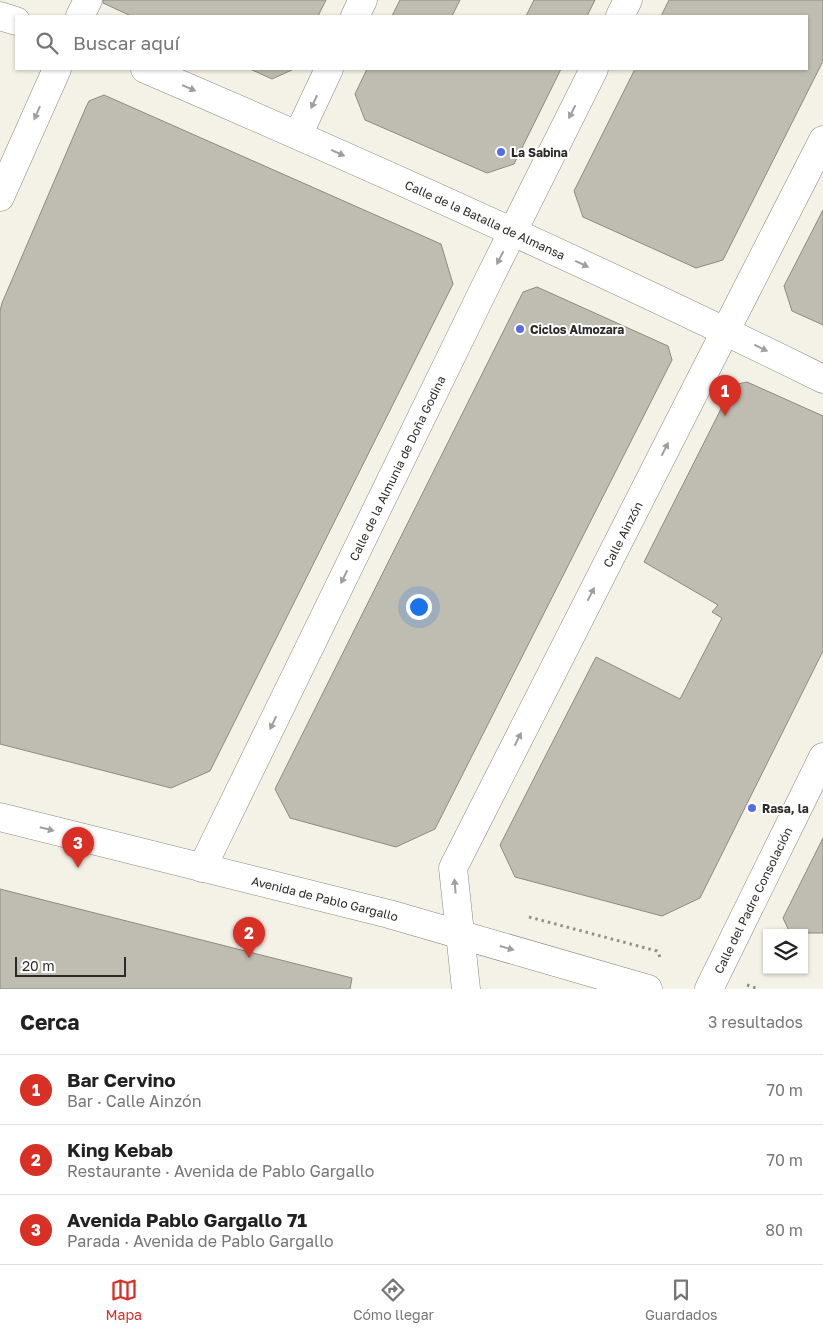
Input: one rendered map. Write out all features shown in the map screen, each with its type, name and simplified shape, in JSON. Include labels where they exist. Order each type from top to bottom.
[{"type":"street","points":[[80,15],[88,0]]},
{"type":"street","points":[[356,15],[363,0]]},
{"type":"street","points":[[620,15],[628,0]]},
{"type":"street","points":[[0,16],[15,20]]},
{"type":"street","points":[[0,198],[57,70]]},
{"type":"street","name":"Calle de la Batalla de Almansa","points":[[147,70],[298,135],[725,331],[823,379]]},
{"type":"street","points":[[298,135],[329,70]]},
{"type":"street","name":"Calle de la Almunia de Doña Godina","points":[[202,868],[594,70]]},
{"type":"street","name":"Calle Ainzón","points":[[466,989],[453,868],[823,140]]},
{"type":"street","name":"Calle del Padre Consolación","points":[[708,989],[823,757]]},
{"type":"street","name":"Avenida de Pablo Gargallo","points":[[0,817],[389,914],[648,989]]},
{"type":"path","points":[[523,916],[656,951],[661,958]]},
{"type":"building","points":[[103,0],[326,0],[318,15],[129,15],[103,3]]},
{"type":"building","points":[[400,0],[460,0],[452,15],[392,15]]},
{"type":"building","points":[[534,0],[595,0],[588,15],[526,15]]},
{"type":"building","points":[[669,0],[823,0],[823,61],[723,260],[696,268],[583,217],[574,191],[634,70],[808,70],[808,15],[662,15]]},
{"type":"building","points":[[252,70],[292,70],[272,79]]},
{"type":"building","points":[[367,70],[561,70],[514,164],[487,173],[365,120],[355,94]]},
{"type":"building","points":[[104,95],[441,244],[453,284],[210,771],[171,788],[0,744],[0,311],[86,107],[89,101]]},
{"type":"building","points":[[823,210],[823,325],[792,311],[784,286]]},
{"type":"building","points":[[537,287],[668,346],[672,360],[435,829],[396,847],[290,818],[275,789],[523,292]]},
{"type":"building","points":[[747,382],[823,416],[823,651],[700,898],[662,916],[515,877],[500,845],[596,657],[680,699],[722,618],[712,612],[718,605],[644,562],[733,385]]},
{"type":"building","points":[[823,838],[823,933],[808,933],[808,929],[788,929],[783,918]]},
{"type":"building","points":[[0,889],[352,978],[350,989],[0,989]]},
{"type":"place","name":"La Sabina","points":[[501,152]]},
{"type":"place","name":"Ciclos Almozara","points":[[520,329]]},
{"type":"place","name":"Bar Cervino","points":[[725,416]]},
{"type":"place","name":"Rasa, la","points":[[752,808]]},
{"type":"place","name":"Avenida Pablo Gargallo 71","points":[[78,868]]},
{"type":"place","name":"King Kebab","points":[[249,958]]}]
